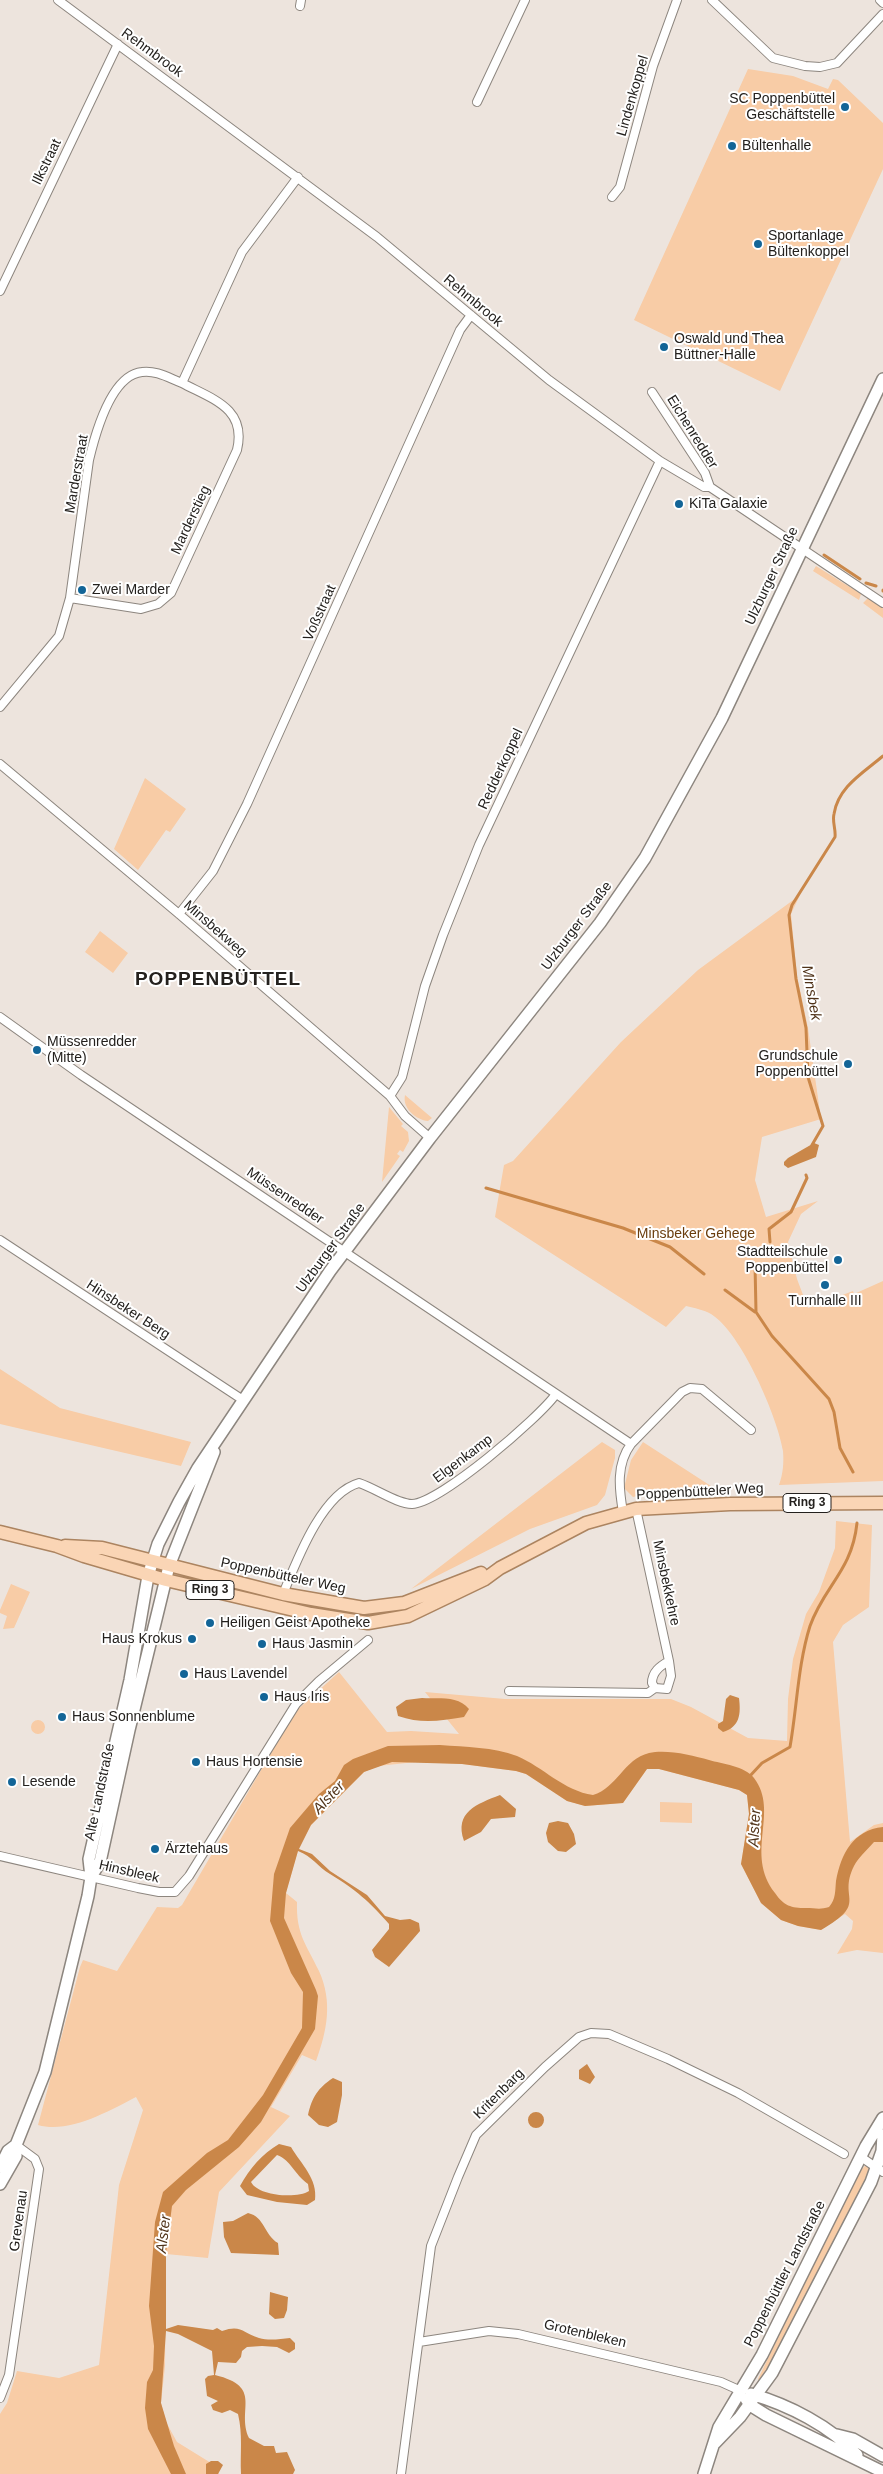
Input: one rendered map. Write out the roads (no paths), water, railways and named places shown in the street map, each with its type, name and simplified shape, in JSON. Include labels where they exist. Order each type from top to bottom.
[{"type":"main road","name":"Ulzburger Straße","points":[[148,1576],[158,1544],[198,1468],[217,1443],[243,1400],[345,1251],[430,1138],[600,923],[644,858],[722,718],[883,378]]},
{"type":"main road","name":"Ulzburger Straße","points":[[169,1566],[217,1443]]},
{"type":"main road","name":"Poppenbütteler Weg","points":[[0,1532],[57,1546],[148,1576],[311,1614],[368,1623],[408,1616],[485,1578],[500,1568],[586,1523],[630,1511],[724,1504],[883,1503]]},
{"type":"main road","name":"Poppenbütteler Weg","points":[[57,1546],[88,1545],[283,1594],[364,1608],[404,1603],[461,1580],[500,1568]]},
{"type":"main road","name":"Alte Landstraße","points":[[0,2184],[16,2156],[16,2145],[38,2093],[50,2052],[91,1876],[100,1862],[169,1566]]},
{"type":"main road","name":"Alte Landstraße","points":[[91,1876],[89,1859],[130,1680],[148,1576]]},
{"type":"main road","name":"Poppenbüttler Landstraße","points":[[704,2474],[719,2427],[766,2346],[866,2146],[883,2118]]},
{"type":"main road","name":"Poppenbüttler Landstraße","points":[[714,2444],[727,2432],[772,2373],[880,2170],[883,2135]]},
{"type":"main road","name":"Alte Landstraße","points":[[0,2167],[8,2151],[16,2145]]},
{"type":"main road","points":[[772,2373],[771,2384],[775,2401]]},
{"type":"main road","points":[[741,2391],[753,2400],[766,2415],[862,2459],[883,2472]]},
{"type":"main road","points":[[753,2400],[775,2401],[835,2434],[853,2439],[883,2456]]},
{"type":"main road","points":[[835,2434],[862,2459]]},
{"type":"street","name":"Rehmbrook","points":[[58,0],[377,236],[548,380],[660,461],[704,487],[710,487],[883,603]]},
{"type":"street","points":[[477,102],[525,0]]},
{"type":"street","name":"Lindenkoppel","points":[[612,197],[620,187],[653,66],[677,0]]},
{"type":"street","points":[[712,0],[773,58],[820,68],[837,63],[883,14]]},
{"type":"street","points":[[880,0],[883,3]]},
{"type":"street","name":"Ilkstraat","points":[[0,291],[118,44]]},
{"type":"street","points":[[182,383],[242,252],[298,177]]},
{"type":"street","name":"Voßstraat","points":[[179,914],[213,872],[247,804],[460,330],[471,315]]},
{"type":"street","name":"Marderstraat","points":[[0,707],[59,636],[70,598],[89,460],[94,438],[111,398],[124,379],[141,372],[158,373],[182,383]]},
{"type":"street","name":"Marderstieg","points":[[70,598],[141,608],[158,604],[170,593],[237,450],[240,436],[236,420],[225,406],[182,383]]},
{"type":"street","name":"Eichenredder","points":[[652,392],[705,473],[710,487]]},
{"type":"street","name":"Redderkoppel","points":[[390,1096],[402,1077],[426,986],[443,935],[479,845],[660,461]]},
{"type":"street","name":"Minsbekweg","points":[[0,764],[179,914],[390,1096],[405,1116],[430,1138]]},
{"type":"street","name":"Müssenredder","points":[[0,1017],[81,1074],[631,1444]]},
{"type":"street","name":"Hinsbeker Berg","points":[[0,1240],[243,1400]]},
{"type":"street","points":[[630,1511],[620,1492],[620,1469],[625,1453],[631,1444],[682,1392],[690,1388],[702,1389],[751,1430]]},
{"type":"street","name":"Elgenkamp","points":[[283,1594],[310,1536],[342,1490],[359,1483],[407,1503],[418,1503],[446,1488],[506,1442],[543,1411],[556,1394]]},
{"type":"street","name":"Minsbekkehre","points":[[509,1690],[648,1693],[656,1688],[667,1689],[671,1676],[669,1661],[642,1528],[630,1511]]},
{"type":"street","name":"Hinsbleek","points":[[0,1856],[159,1892],[172,1893],[178,1890],[279,1734],[296,1704],[319,1680],[368,1640]]},
{"type":"street","points":[[656,1688],[652,1683],[652,1678],[661,1666],[669,1661]]},
{"type":"street","name":"Kritenbarg","points":[[400,2473],[432,2246],[476,2135],[571,2043],[584,2034],[600,2032],[609,2034],[668,2059],[738,2093],[844,2154]]},
{"type":"street","name":"Grevenau","points":[[0,2398],[10,2366],[39,2170],[35,2159],[16,2145]]},
{"type":"street","points":[[866,2146],[883,2151]]},
{"type":"street","points":[[861,2157],[880,2170]]},
{"type":"street","name":"Grotenbleken","points":[[419,2342],[489,2331],[518,2334],[721,2382],[741,2391]]},
{"type":"water","points":[[814,1143],[819,1145],[816,1157],[788,1168],[784,1165],[788,1158]]},
{"type":"water","points":[[730,1695],[739,1698],[740,1709],[736,1723],[729,1730],[723,1732],[718,1728],[718,1724],[723,1721],[726,1699]]},
{"type":"water","points":[[422,1698],[454,1700],[469,1709],[464,1717],[439,1721],[406,1719],[398,1716],[396,1707],[406,1700]]},
{"type":"water","name":"Alster","points":[[440,1745],[489,1749],[508,1753],[527,1761],[573,1789],[593,1795],[608,1786],[633,1761],[649,1753],[671,1752],[687,1755],[733,1766],[745,1771],[754,1778],[761,1791],[764,1805],[762,1863],[766,1878],[778,1897],[792,1907],[818,1909],[829,1907],[834,1898],[841,1862],[850,1845],[864,1833],[883,1827],[883,1842],[874,1842],[858,1860],[850,1877],[850,1900],[848,1906],[836,1921],[821,1930],[798,1926],[781,1920],[761,1903],[741,1864],[749,1814],[747,1795],[739,1790],[659,1769],[647,1769],[623,1803],[585,1806],[567,1801],[526,1774],[516,1771],[462,1764],[392,1762],[364,1772],[311,1825],[299,1849],[312,1854],[330,1871],[367,1895],[385,1916],[400,1920],[410,1919],[419,1923],[420,1931],[389,1967],[375,1957],[372,1950],[389,1929],[389,1924],[355,1891],[298,1851],[286,1893],[284,1918],[318,1996],[315,2029],[261,2122],[239,2147],[186,2190],[172,2206],[166,2253],[166,2329],[178,2325],[213,2330],[217,2328],[222,2331],[234,2328],[263,2339],[290,2338],[295,2343],[295,2349],[289,2353],[277,2347],[247,2347],[242,2351],[241,2357],[236,2363],[218,2362],[215,2375],[230,2380],[239,2386],[244,2393],[246,2400],[246,2427],[249,2438],[264,2446],[274,2446],[276,2453],[287,2452],[295,2470],[293,2474],[241,2474],[241,2437],[238,2414],[230,2410],[222,2413],[213,2410],[211,2405],[218,2401],[207,2396],[205,2379],[208,2376],[214,2375],[212,2351],[178,2334],[166,2331],[161,2403],[174,2446],[186,2474],[171,2474],[148,2429],[145,2408],[147,2382],[153,2370],[154,2346],[149,2306],[155,2222],[163,2192],[207,2153],[228,2140],[263,2095],[302,2028],[303,1992],[291,1973],[270,1921],[274,1874],[290,1828],[319,1794],[335,1781],[344,1765],[353,1759],[388,1746]]},
{"type":"water","points":[[500,1795],[516,1809],[515,1817],[491,1819],[481,1832],[464,1841],[462,1823],[465,1816],[476,1806]]},
{"type":"water","points":[[558,1821],[568,1823],[574,1834],[576,1844],[566,1852],[558,1851],[548,1842],[546,1833],[549,1823]]},
{"type":"water","points":[[587,2064],[595,2077],[590,2084],[579,2079],[579,2070]]},
{"type":"water","points":[[333,2078],[342,2082],[342,2095],[337,2122],[328,2127],[319,2125],[308,2115],[316,2094],[323,2085]]},
{"type":"water","points":[[536,2112],[544,2120],[536,2128],[528,2120]]},
{"type":"water","points":[[279,2144],[291,2147],[311,2178],[314,2185],[315,2200],[307,2205],[277,2202],[247,2195],[240,2186],[257,2162]],"holes":[[[277,2155],[282,2157],[308,2184],[309,2191],[296,2195],[278,2195],[261,2190],[251,2182]]]},
{"type":"water","points":[[248,2213],[258,2218],[273,2240],[278,2243],[279,2255],[231,2253],[224,2237],[223,2222],[233,2221]]},
{"type":"water","points":[[270,2292],[288,2297],[284,2318],[275,2319],[269,2314]]},
{"type":"water","points":[[211,2461],[218,2461],[223,2465],[218,2474],[206,2474],[206,2464]]},
{"type":"waterway","points":[[824,555],[860,579]]},
{"type":"waterway","points":[[866,583],[876,586]]},
{"type":"waterway","name":"Minsbek","points":[[812,1145],[823,1126],[808,1077],[806,1028],[796,979],[789,915],[792,905],[835,837],[834,817],[836,804],[852,781],[883,756]]},
{"type":"waterway","name":"Minsbek","points":[[770,1242],[769,1229],[791,1212],[807,1178],[806,1175]]},
{"type":"waterway","points":[[486,1188],[623,1228],[670,1247],[704,1274]]},
{"type":"waterway","name":"Minsbek","points":[[755,1264],[756,1312],[772,1336],[829,1399],[834,1412],[840,1448],[853,1472]]},
{"type":"waterway","points":[[725,1290],[755,1312]]},
{"type":"waterway","points":[[749,1777],[762,1763],[790,1747],[800,1670],[810,1626],[816,1612],[850,1554],[857,1523]]},
{"type":"place","name":"SC Poppenbüttel Geschäftstelle","points":[[845,107]]},
{"type":"place","name":"Bültenhalle","points":[[732,146]]},
{"type":"place","name":"Sportanlage Bültenkoppel","points":[[758,244]]},
{"type":"place","name":"Oswald und Thea Büttner-Halle","points":[[664,347]]},
{"type":"place","name":"KiTa Galaxie","points":[[679,504]]},
{"type":"place","name":"Zwei Marder","points":[[82,590]]},
{"type":"place","name":"Müssenredder (Mitte)","points":[[37,1050]]},
{"type":"place","name":"Grundschule Poppenbüttel","points":[[848,1064]]},
{"type":"place","name":"Stadtteilschule Poppenbüttel","points":[[838,1260]]},
{"type":"place","name":"Turnhalle III","points":[[825,1285]]},
{"type":"place","name":"Heiligen Geist Apotheke","points":[[210,1623]]},
{"type":"place","name":"Haus Krokus","points":[[192,1639]]},
{"type":"place","name":"Haus Jasmin","points":[[262,1644]]},
{"type":"place","name":"Haus Lavendel","points":[[184,1674]]},
{"type":"place","name":"Haus Iris","points":[[264,1697]]},
{"type":"place","name":"Haus Sonnenblume","points":[[62,1717]]},
{"type":"place","name":"Haus Hortensie","points":[[196,1762]]},
{"type":"place","name":"Lesende","points":[[12,1782]]},
{"type":"place","name":"Ärztehaus","points":[[155,1849]]},
{"type":"district","name":"POPPENBÜTTEL","points":[[218,980]]},
{"type":"park label","name":"Minsbeker Gehege","points":[[696,1234]]}]
